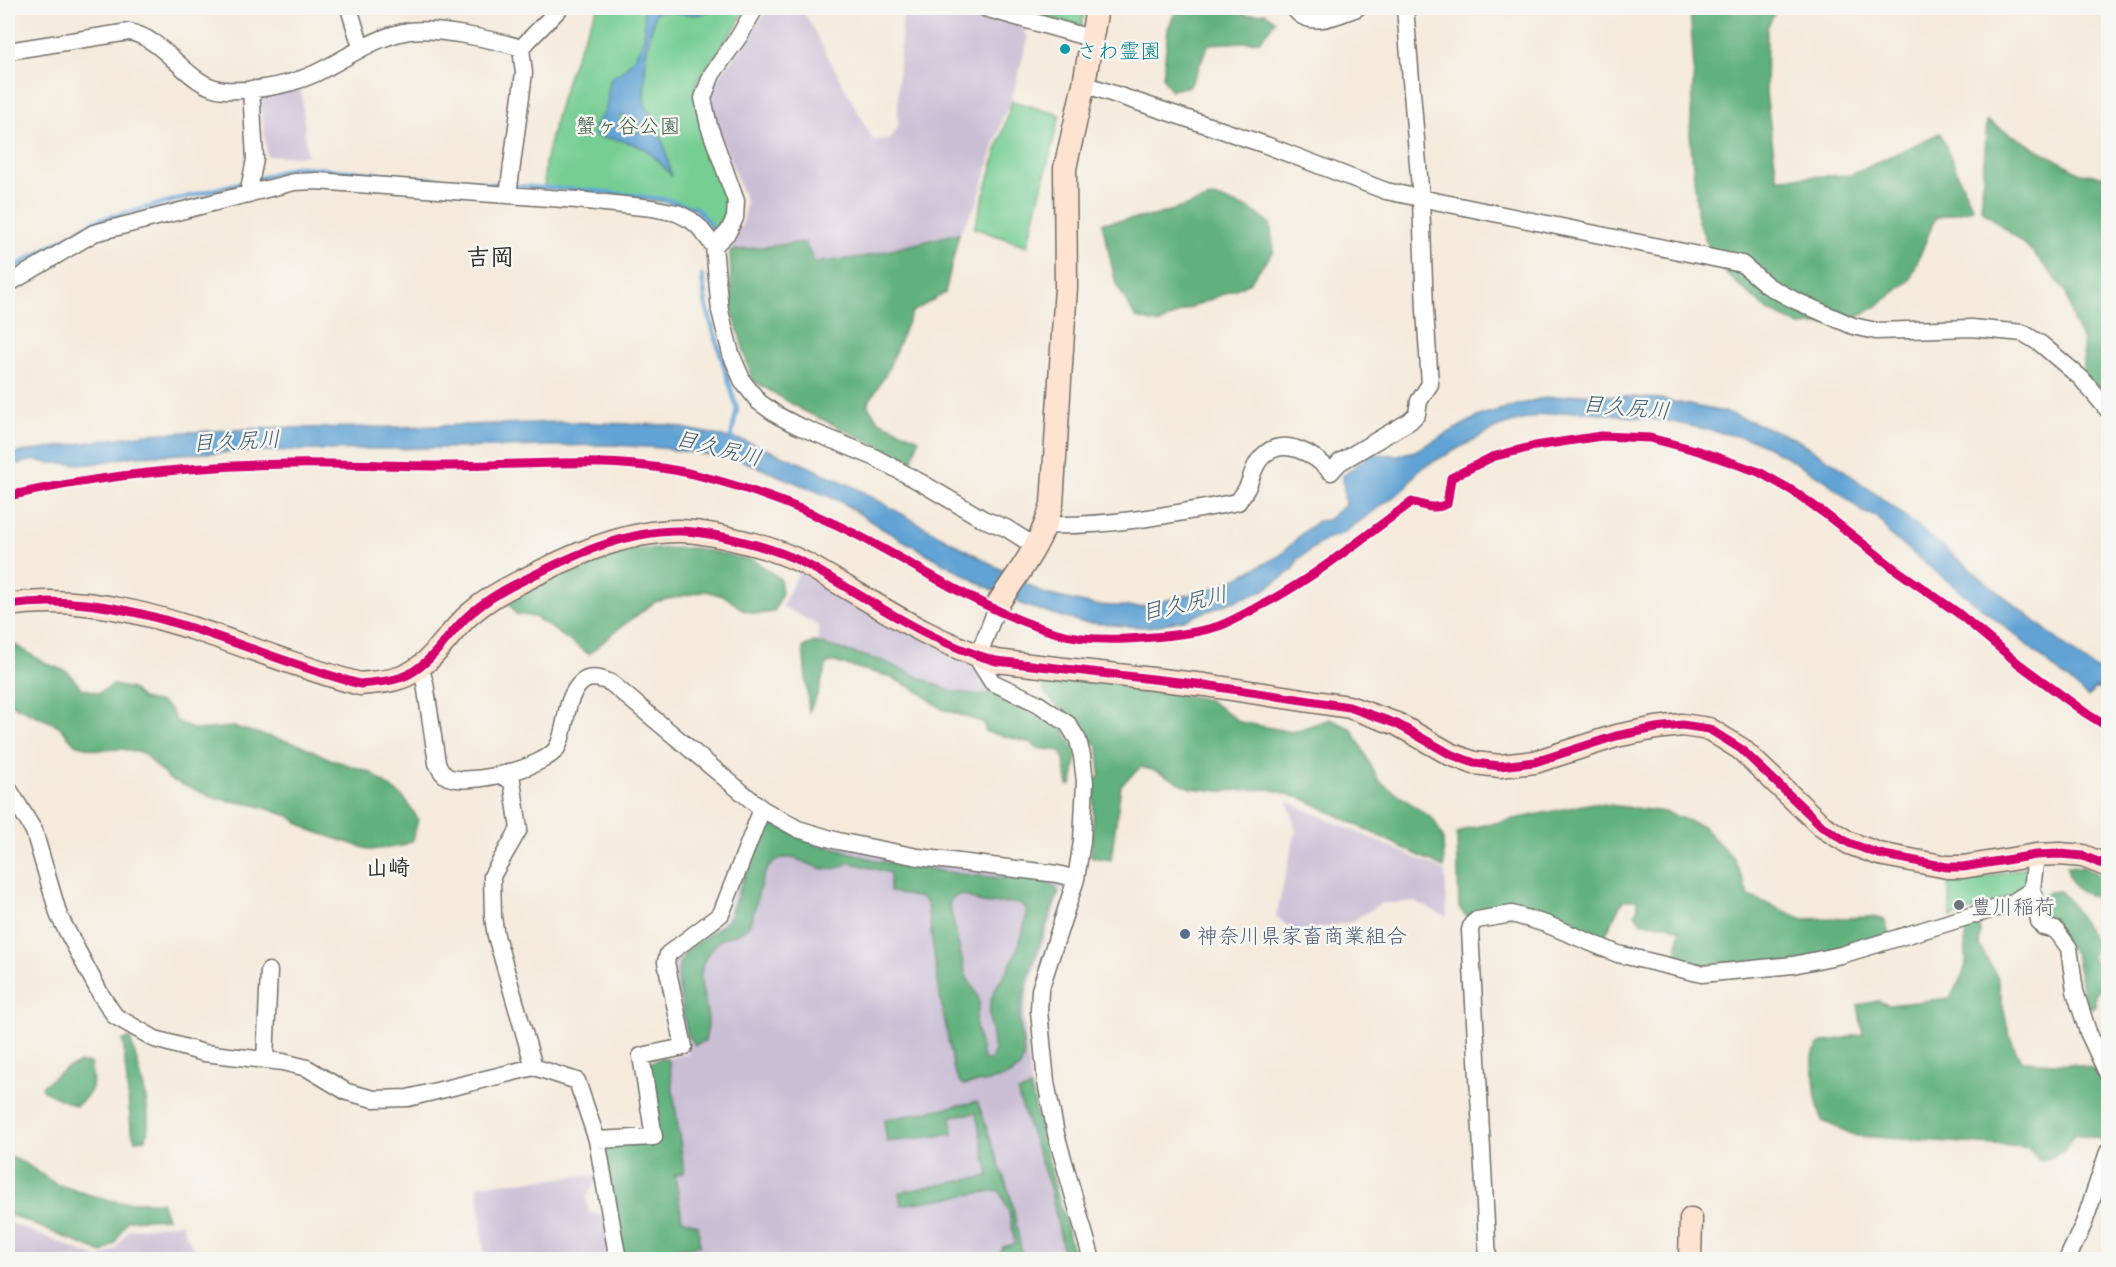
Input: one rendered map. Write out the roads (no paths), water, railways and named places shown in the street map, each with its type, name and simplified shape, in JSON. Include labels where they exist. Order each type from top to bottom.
[{"type":"street","points":[[349,8],[361,47]]},
{"type":"street","points":[[521,48],[560,8]]},
{"type":"street","points":[[714,246],[728,232],[735,218],[736,201],[709,126],[703,99],[712,74],[740,35],[755,8]]},
{"type":"street","points":[[985,8],[1090,38]]},
{"type":"street","points":[[1092,1260],[1056,1134],[1046,1082],[1039,1011],[1040,990],[1076,879],[1082,841],[1085,782],[1078,740],[1068,724],[1037,703],[992,682],[980,663],[979,656],[999,602],[1033,551],[1046,525],[1052,504],[1064,349],[1065,168],[1084,84],[1090,38],[1097,8]]},
{"type":"street","points":[[1294,8],[1299,14],[1315,20],[1329,19],[1357,8]]},
{"type":"street","points":[[1046,525],[1077,526],[1172,514],[1238,502],[1263,455],[1277,447],[1305,452],[1319,459],[1331,472],[1340,462],[1410,421],[1417,414],[1419,401],[1430,384],[1421,200],[1405,8]]},
{"type":"street","points":[[8,51],[129,32],[152,41],[199,80],[213,88],[225,90],[251,89],[298,80],[325,69],[361,47],[410,31],[432,30],[521,48]]},
{"type":"street","points":[[508,195],[524,73],[521,48]]},
{"type":"street","points":[[1084,84],[1266,145],[1386,192],[1742,264],[1768,286],[1853,326],[1876,331],[1972,328],[2023,333],[2041,344],[2081,378],[2109,410]]},
{"type":"street","points":[[248,195],[255,159],[251,89]]},
{"type":"street","points":[[8,284],[94,233],[294,182],[317,181],[577,200],[677,213],[699,226],[714,246],[720,312],[731,354],[743,382],[759,402],[796,425],[874,457],[983,519],[1006,528],[1033,551]]},
{"type":"street","points":[[8,604],[52,601],[130,610],[168,620],[360,684],[391,681],[408,675],[420,667],[470,614],[503,590],[545,569],[617,539],[679,531],[711,534],[753,544],[803,563],[903,622],[979,656],[996,660],[1205,685],[1349,707],[1397,724],[1450,754],[1474,763],[1500,766],[1535,762],[1616,736],[1656,728],[1682,725],[1709,729],[1741,749],[1822,826],[1849,843],[1879,855],[1947,867],[1982,865],[2037,855],[2083,856],[2109,866]]},
{"type":"street","points":[[420,667],[425,683],[437,763],[442,774],[450,778],[502,776],[546,759],[556,748],[567,709],[580,684],[586,679],[600,678],[611,683],[762,809],[798,829],[838,841],[918,857],[1057,874],[1076,879]]},
{"type":"street","points":[[502,776],[512,781],[519,829],[492,876],[493,918],[496,936],[534,1067]]},
{"type":"street","points":[[8,788],[34,831],[59,916],[101,995],[115,1016],[155,1039],[204,1053],[283,1062],[307,1068],[347,1092],[374,1099],[408,1098],[534,1067],[577,1081],[597,1140],[618,1260]]},
{"type":"street","points":[[597,1140],[654,1137],[641,1056],[684,1047],[666,962],[668,954],[721,914],[762,809]]},
{"type":"street","points":[[2037,855],[2032,890],[2036,897],[2039,921],[2043,927],[2056,930],[2069,948],[2074,991],[2088,1032],[2109,1075]]},
{"type":"street","points":[[1488,1260],[1470,930],[1472,924],[1477,920],[1512,914],[1546,924],[1618,954],[1702,974],[1792,965],[1841,955],[2010,904],[2032,890]]},
{"type":"street","points":[[265,1060],[268,971]]},
{"type":"street","points":[[2067,1260],[2084,1223],[2109,1152]]},
{"type":"street","points":[[1690,1260],[1691,1219]]},
{"type":"water","points":[[643,8],[713,8],[690,15],[668,11],[655,13],[646,53],[644,97],[645,105],[653,117],[665,148],[671,175],[654,156],[643,148],[629,142],[595,135],[594,131],[595,125],[607,106],[611,78],[627,66],[642,43],[645,30]],"holes":[[[621,115],[636,118],[640,126],[638,132],[632,132],[619,124]]]},
{"type":"water","name":"目久尻川","points":[[1580,394],[1660,399],[1729,413],[1794,438],[1837,465],[1897,510],[2088,664],[2108,676],[2108,695],[2096,688],[2088,697],[1889,534],[1883,523],[1875,516],[1863,512],[1825,480],[1785,456],[1754,440],[1668,421],[1608,414],[1576,411],[1539,415],[1498,427],[1418,470],[1407,487],[1342,534],[1328,538],[1298,559],[1294,569],[1264,590],[1184,620],[1149,627],[1080,622],[1026,606],[983,585],[881,528],[840,501],[738,459],[661,448],[614,445],[262,451],[135,456],[90,464],[49,463],[34,460],[8,466],[8,454],[147,434],[274,428],[560,422],[669,425],[745,441],[852,486],[1045,594],[1094,605],[1140,607],[1208,590],[1281,555],[1301,534],[1318,521],[1327,520],[1345,505],[1343,476],[1370,454],[1398,455],[1415,451],[1481,415],[1539,399]]},
{"type":"waterway","points":[[255,180],[294,167],[301,167],[499,185]]},
{"type":"waterway","points":[[8,271],[95,221],[244,182]]},
{"type":"waterway","points":[[517,186],[663,199],[697,209],[711,227]]},
{"type":"waterway","name":"目久尻川","points":[[702,276],[706,305],[737,409],[731,438],[734,441]]},
{"type":"place","name":"さわ霊園","points":[[1065,49]]},
{"type":"place","name":"豊川稲荷","points":[[1959,905]]},
{"type":"place","name":"神奈川県家畜商業組合","points":[[1185,934]]},
{"type":"district","name":"吉岡","points":[[490,255]]},
{"type":"district","name":"山崎","points":[[388,866]]},
{"type":"park label","name":"蟹ヶ谷公園","points":[[628,124]]}]
